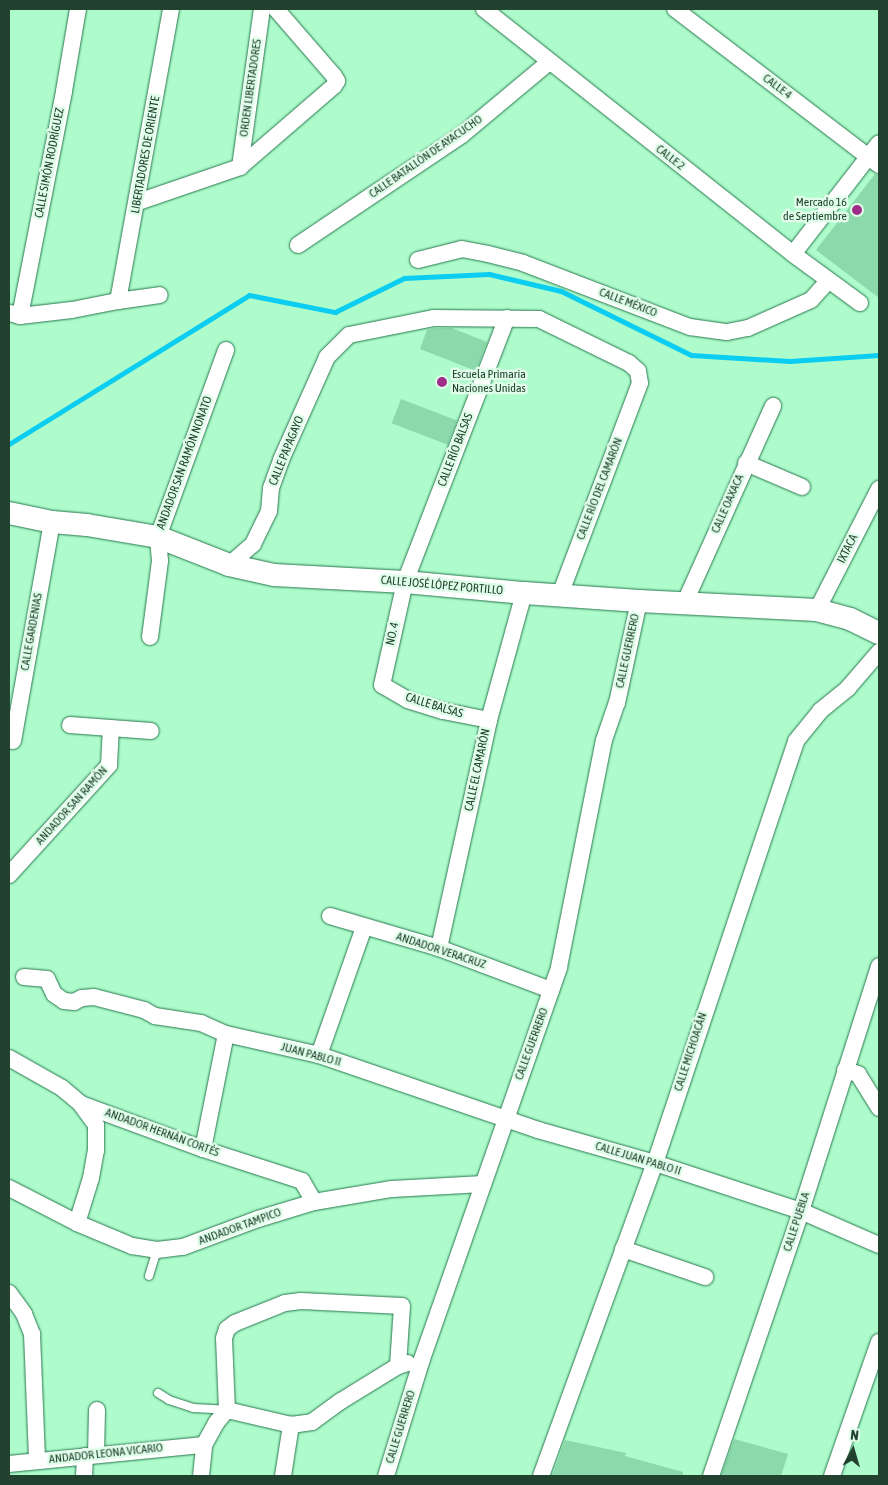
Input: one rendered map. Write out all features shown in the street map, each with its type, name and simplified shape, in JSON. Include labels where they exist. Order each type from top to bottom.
[{"type":"street","name":"CALLE SIMÓN RODRÍGUEZ","points":[[14,315],[78,9]]},
{"type":"street","name":"LIBERTADORES DE ORIENTE","points":[[118,301],[138,202],[171,9]]},
{"type":"street","name":"ORDEN LIBERTADORES","points":[[240,167],[262,9]]},
{"type":"street","points":[[138,202],[240,167],[337,81],[276,9]]},
{"type":"street","name":"CALLE 2","points":[[484,9],[793,254],[860,303]]},
{"type":"street","name":"CALLE 4","points":[[675,9],[874,161]]},
{"type":"street","name":"CALLE BATALLÓN DE AYACUCHO","points":[[298,245],[463,134],[549,62]]},
{"type":"street","points":[[793,254],[874,161],[879,143]]},
{"type":"street","name":"CALLE MÉXICO","points":[[418,260],[462,249],[488,254],[523,263],[690,327],[726,332],[748,328],[811,300],[828,281]]},
{"type":"street","points":[[14,315],[72,310],[160,295]]},
{"type":"street","name":"CALLE PAPAGAYO","points":[[229,565],[253,544],[268,511],[271,488],[280,460],[327,357],[349,335],[434,318],[507,318]]},
{"type":"street","name":"CALLE RÍO DEL CAMARÓN","points":[[507,318],[539,319],[629,363],[638,371],[640,384],[560,595]]},
{"type":"street","name":"CALLE RÍO BALSAS","points":[[405,582],[507,318]]},
{"type":"street","name":"ANDADOR SAN RAMÓN NONATO","points":[[150,637],[160,561],[158,538],[226,350]]},
{"type":"street","name":"CALLE OAXACA","points":[[685,602],[773,406]]},
{"type":"street","points":[[746,463],[802,487]]},
{"type":"street","name":"IXTACA","points":[[816,610],[879,490]]},
{"type":"street","name":"CALLE JOSÉ LÓPEZ PORTILLO","points":[[9,513],[52,522],[158,538],[229,565],[274,575],[405,582],[639,601],[816,610],[850,619],[879,633]]},
{"type":"street","name":"CALLE GARDENIAS","points":[[13,741],[52,522]]},
{"type":"street","name":"NO. 4","points":[[382,685],[405,582]]},
{"type":"street","name":"CALLE EL CAMARÓN","points":[[440,948],[488,720],[524,593]]},
{"type":"street","name":"CALLE GUERRERO","points":[[386,1476],[422,1359],[504,1118],[559,967],[604,740],[617,703],[639,601]]},
{"type":"street","name":"CALLE MICHOACÁN","points":[[541,1476],[655,1163],[796,741],[820,711],[848,688],[879,652]]},
{"type":"street","name":"CALLE BALSAS","points":[[382,685],[408,700],[443,711],[488,720]]},
{"type":"street","points":[[70,725],[151,730]]},
{"type":"street","name":"ANDADOR SAN RAMÓN","points":[[9,876],[109,765],[111,728]]},
{"type":"street","name":"ANDADOR VERACRUZ","points":[[330,916],[440,948],[551,990]]},
{"type":"street","points":[[319,1055],[364,927]]},
{"type":"street","name":"CALLE PUEBLA","points":[[711,1476],[801,1211],[879,966]]},
{"type":"street","name":"JUAN PABLO II","points":[[24,977],[47,979],[54,994],[64,1001],[74,1002],[82,998],[94,997],[144,1010],[155,1016],[201,1023],[226,1034],[319,1055],[395,1080]]},
{"type":"street","points":[[203,1149],[226,1034]]},
{"type":"street","name":"ANDADOR HERNÁN CORTÉS","points":[[9,1058],[62,1088],[81,1104],[203,1149],[302,1182],[314,1202]]},
{"type":"street","points":[[845,1070],[858,1074],[879,1108]]},
{"type":"street","name":"CALLE JUAN PABLO II","points":[[395,1080],[538,1130],[655,1163],[801,1211],[879,1245]]},
{"type":"street","points":[[77,1223],[91,1178],[96,1151],[96,1125],[81,1104]]},
{"type":"street","name":"ANDADOR TAMPICO","points":[[9,1188],[77,1223],[132,1246],[157,1250],[183,1247],[258,1219],[314,1202],[392,1190],[483,1184]]},
{"type":"street","points":[[623,1249],[705,1277]]},
{"type":"street","points":[[9,1293],[24,1314],[32,1334],[37,1461]]},
{"type":"street","points":[[201,1476],[204,1445],[216,1423],[227,1410],[224,1338],[227,1329],[285,1303],[301,1300],[402,1306],[398,1366]]},
{"type":"street","points":[[832,1476],[879,1342]]},
{"type":"street","points":[[227,1410],[291,1425],[312,1422],[341,1400],[398,1366],[422,1359]]},
{"type":"street","points":[[84,1476],[91,1456],[97,1410]]},
{"type":"street","points":[[284,1476],[291,1425]]},
{"type":"street","name":"ANDADOR LEONA VICARIO","points":[[9,1464],[204,1445]]},
{"type":"lane","points":[[149,1276],[157,1250]]},
{"type":"lane","points":[[158,1393],[169,1400],[192,1408],[227,1410]]},
{"type":"building","name":"Mercado 16 de Septiembre","points":[[875,174],[879,175],[879,298],[816,250]]},
{"type":"building","points":[[452,328],[487,342],[476,371],[420,349],[427,330]]},
{"type":"building","points":[[401,399],[457,421],[448,445],[392,423]]},
{"type":"building","points":[[734,1439],[788,1454],[781,1476],[721,1476]]},
{"type":"building","points":[[565,1440],[626,1453],[625,1456],[683,1472],[683,1476],[552,1476]]},
{"type":"waterway","points":[[9,444],[249,295],[335,312],[404,278],[489,274],[561,291],[691,355],[790,361],[879,355]]},
{"type":"place","name":"Mercado 16 de Septiembre","points":[[857,210]]},
{"type":"place","name":"Escuela Primaria Naciones Unidas","points":[[442,382]]}]
